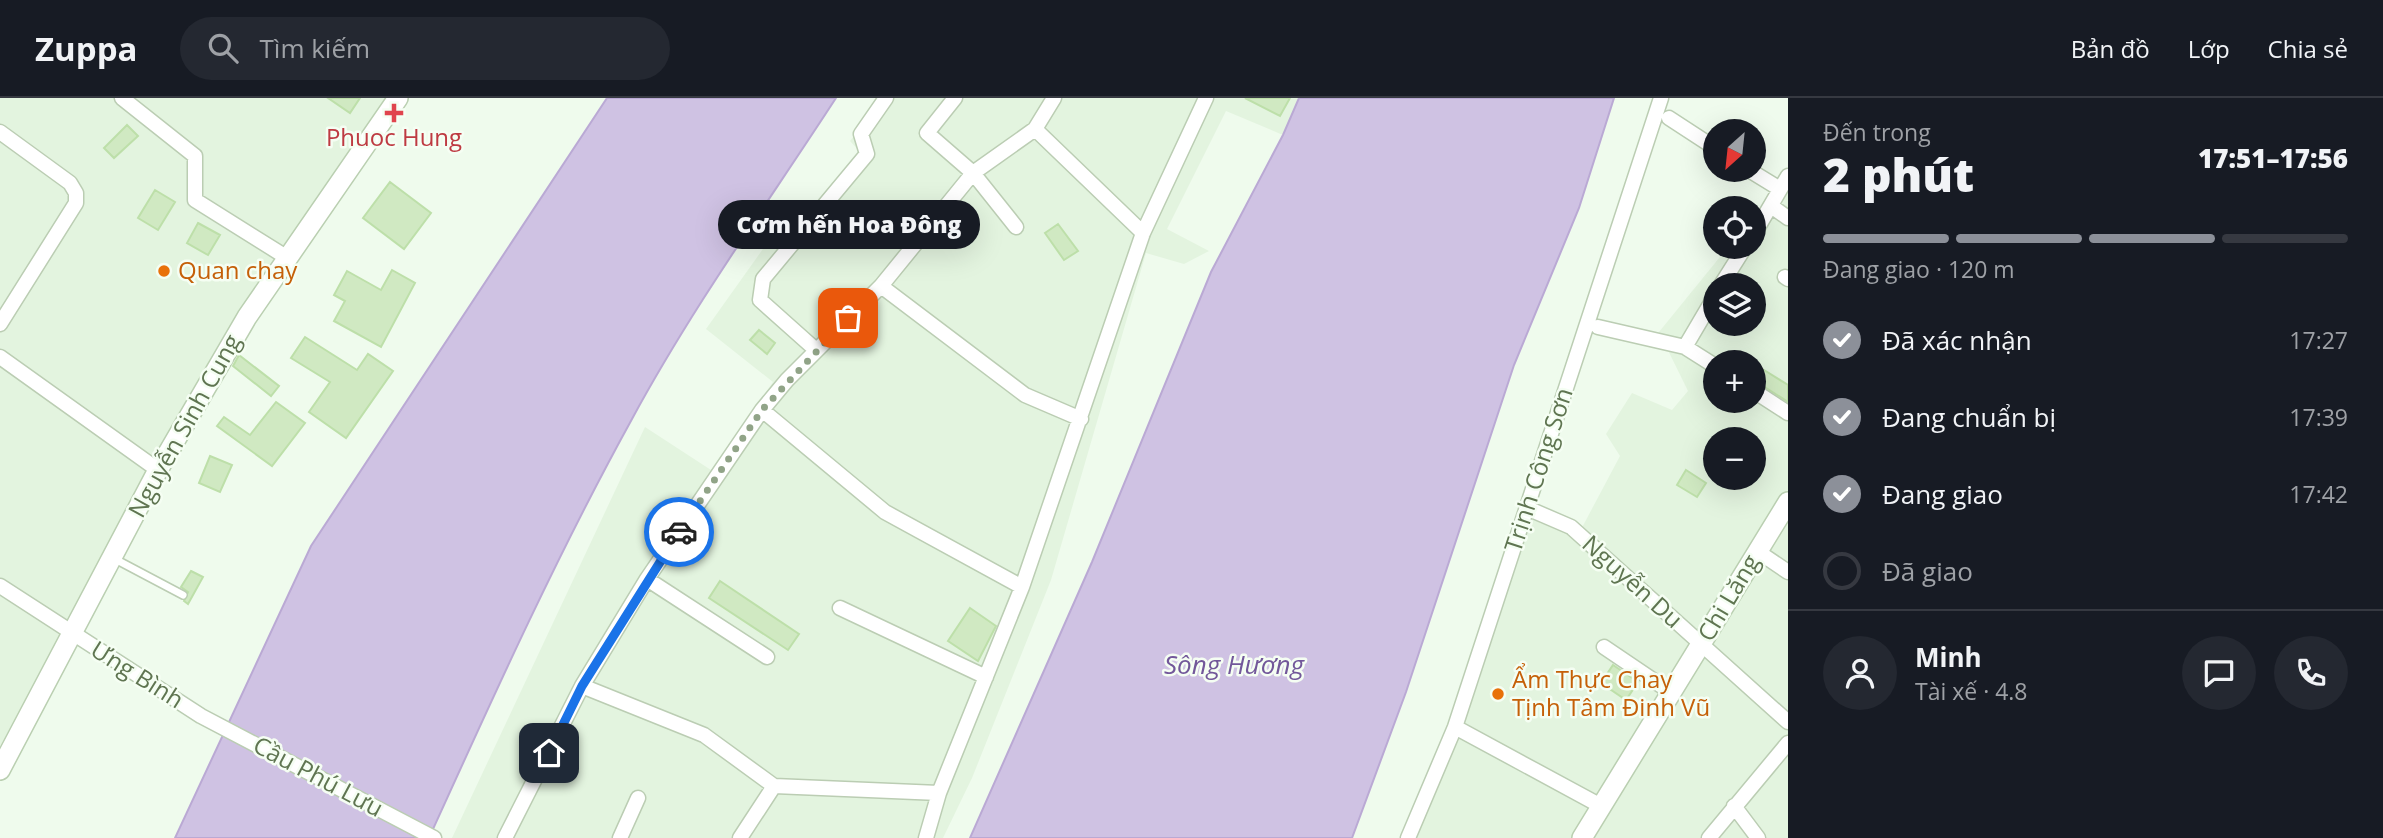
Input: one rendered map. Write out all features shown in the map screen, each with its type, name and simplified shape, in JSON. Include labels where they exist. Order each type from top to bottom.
[{"type":"main road","name":"Nguyễn Sinh Cung","points":[[0,770],[158,470],[247,317],[397,98]]},
{"type":"main road","name":"Chi Lăng","points":[[1582,838],[1788,502]]},
{"type":"street","points":[[122,98],[195,156],[195,200],[286,257]]},
{"type":"street","points":[[816,350],[760,300],[759,292],[763,279],[867,154],[861,134],[886,98]]},
{"type":"street","points":[[955,98],[927,133],[973,173],[1016,227]]},
{"type":"street","points":[[505,838],[582,686],[647,579],[762,410],[816,350],[881,286],[973,173],[1035,129],[1054,98]]},
{"type":"street","points":[[926,838],[939,793],[1023,587],[1143,233],[1206,98]]},
{"type":"street","name":"Trịnh Công Sơn","points":[[1408,838],[1455,727],[1661,98]]},
{"type":"street","points":[[1668,118],[1703,140]]},
{"type":"street","points":[[1035,129],[1143,233]]},
{"type":"street","points":[[0,132],[70,183],[76,193],[76,203],[0,324]]},
{"type":"street","points":[[1766,214],[1788,176]]},
{"type":"street","points":[[1766,180],[1780,189]]},
{"type":"street","points":[[1771,206],[1788,218]]},
{"type":"street","points":[[881,286],[1025,395],[1081,419]]},
{"type":"street","points":[[1685,347],[1703,316]]},
{"type":"street","points":[[1598,327],[1685,347],[1703,358]]},
{"type":"street","points":[[0,357],[158,470]]},
{"type":"street","points":[[1766,399],[1788,413]]},
{"type":"street","points":[[762,410],[885,512],[1023,587]]},
{"type":"street","name":"Nguyễn Du","points":[[1527,508],[1571,527],[1788,722]]},
{"type":"street","points":[[1757,551],[1788,572]]},
{"type":"street","points":[[647,579],[767,657]]},
{"type":"street","name":"Ưng Bình","points":[[0,586],[201,716]]},
{"type":"street","points":[[840,608],[986,677]]},
{"type":"street","points":[[1604,647],[1672,693]]},
{"type":"street","points":[[582,686],[704,735],[774,786],[939,793]]},
{"type":"street","name":"Cầu Phú Lưu","points":[[201,716],[434,838]]},
{"type":"street","points":[[1455,727],[1601,806]]},
{"type":"street","points":[[1710,838],[1788,743]]},
{"type":"street","points":[[740,838],[774,786]]},
{"type":"street","points":[[620,838],[638,798]]},
{"type":"street","points":[[1734,806],[1758,838]]},
{"type":"lane","points":[[112,557],[183,595]]},
{"type":"shaded area","points":[[0,98],[395,98],[291,241],[0,746]]},
{"type":"shaded area","points":[[883,98],[1299,98],[1283,135],[1226,111],[1167,229],[1209,251],[1184,264],[1146,253],[1051,580],[972,778],[943,838],[452,838],[645,427],[711,470],[773,382],[706,329],[780,225],[797,231],[862,154],[850,141]]},
{"type":"shaded area","points":[[1788,185],[1788,838],[1415,838],[1480,678],[1526,513],[1577,537],[1620,456],[1606,434],[1632,393],[1672,410],[1688,391],[1659,332],[1703,278],[1703,336],[1766,336],[1766,273],[1707,273],[1718,259],[1766,259],[1766,200],[1772,192]]},
{"type":"water","points":[[607,98],[836,98],[705,297],[632,419],[552,574],[429,838],[175,838],[311,546]]},
{"type":"water","name":"Sông Hương","points":[[1299,98],[1614,98],[1579,208],[1514,365],[1406,692],[1352,838],[970,838],[1092,562],[1211,272],[1283,135]]},
{"type":"building","points":[[328,98],[360,98],[350,113]]},
{"type":"building","points":[[1245,98],[1290,98],[1280,116]]},
{"type":"building","points":[[127,125],[138,136],[114,158],[104,148]]},
{"type":"building","points":[[390,182],[431,213],[404,249],[363,218]]},
{"type":"building","points":[[155,190],[175,202],[158,230],[138,218]]},
{"type":"building","points":[[198,223],[220,235],[208,255],[187,243]]},
{"type":"building","points":[[1058,224],[1078,251],[1064,260],[1045,233]]},
{"type":"building","points":[[392,270],[415,283],[381,347],[334,321],[345,301],[334,295],[347,271],[381,290]]},
{"type":"building","points":[[759,330],[775,343],[767,354],[750,340]]},
{"type":"building","points":[[305,337],[357,370],[368,354],[393,371],[346,438],[309,412],[330,382],[291,358]]},
{"type":"building","points":[[239,355],[279,386],[271,396],[233,366]]},
{"type":"building","points":[[1766,371],[1788,385],[1788,402],[1766,388]]},
{"type":"building","points":[[276,402],[305,423],[272,466],[217,426],[224,417],[250,435]]},
{"type":"building","points":[[210,456],[232,465],[220,492],[199,483]]},
{"type":"building","points":[[1686,470],[1703,481],[1703,488],[1697,497],[1677,485]]},
{"type":"building","points":[[191,571],[203,577],[188,604],[184,601],[188,592],[181,587]]},
{"type":"building","points":[[720,581],[799,634],[788,650],[709,598]]},
{"type":"building","points":[[970,608],[996,626],[978,661],[948,641]]},
{"type":"building","points":[[1613,665],[1638,682],[1626,700],[1601,683]]},
{"type":"way so far","points":[[679,532],[762,410],[787,380],[848,318]]},
{"type":"place","name":"Phuoc Hung","points":[[394,113]]},
{"type":"place","name":"Quan chay","points":[[164,271]]},
{"type":"place","name":"Cơm hến Hoa Đông","points":[[848,318]]},
{"type":"place","name":"Ẩm Thực Chay Tịnh Tâm Đinh Vũ","points":[[1498,694]]},
{"type":"route","points":[[549,753],[582,686],[679,532]]}]
